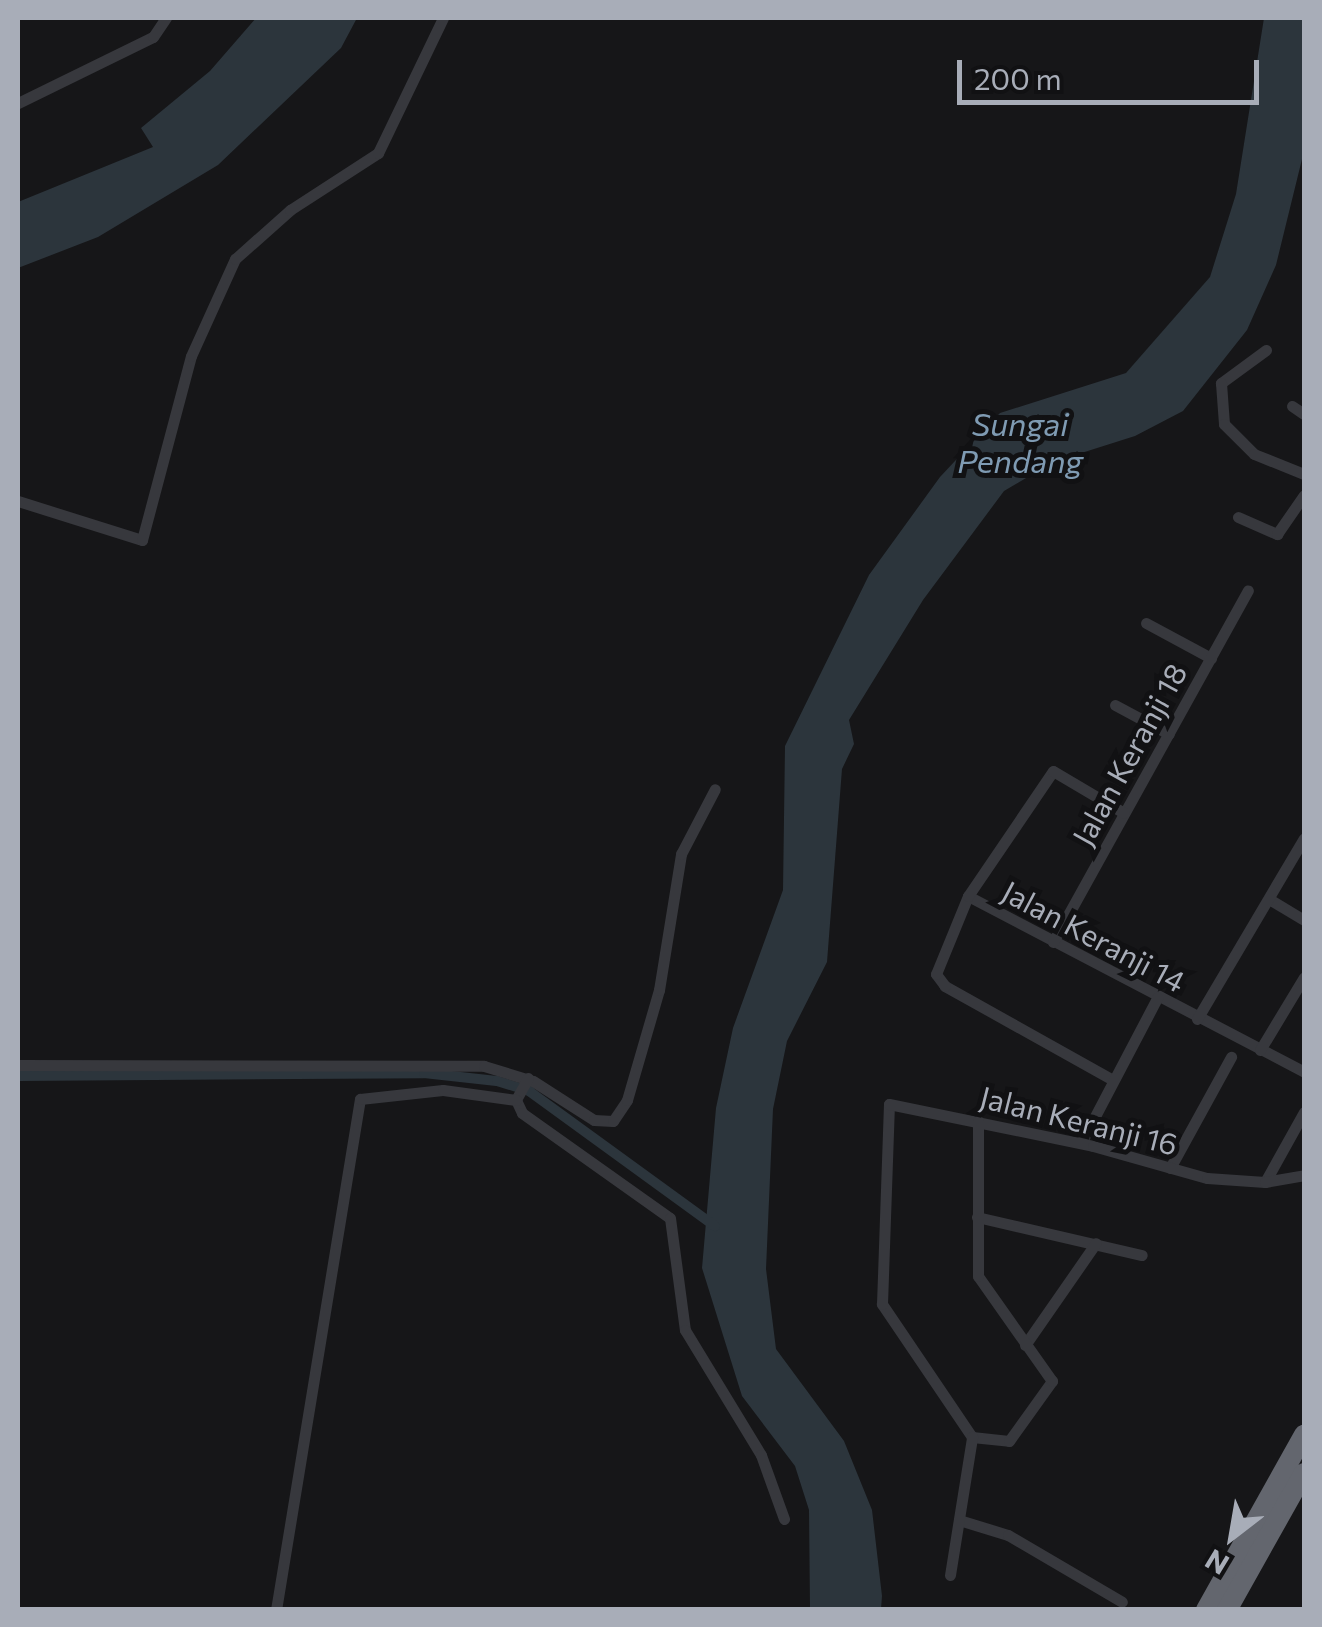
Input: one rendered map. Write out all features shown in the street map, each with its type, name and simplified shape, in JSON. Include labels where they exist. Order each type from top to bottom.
[{"type":"highway","points":[[1206,1610],[1304,1435]]},
{"type":"highway","points":[[1228,1610],[1304,1473]]},
{"type":"street","points":[[18,103],[152,38],[166,18]]},
{"type":"street","points":[[18,501],[142,540],[188,365],[234,258],[290,210],[378,153],[443,18]]},
{"type":"street","points":[[1266,350],[1221,383],[1224,424],[1244,448],[1304,474]]},
{"type":"street","points":[[1292,406],[1304,414]]},
{"type":"street","points":[[1238,517],[1277,534],[1304,494]]},
{"type":"street","name":"Jalan Keranji 18","points":[[1053,942],[1248,590]]},
{"type":"street","points":[[1146,623],[1211,658]]},
{"type":"street","points":[[1115,705],[1169,734]]},
{"type":"street","points":[[1113,1080],[945,986],[937,969],[968,896],[1052,771],[1124,813]]},
{"type":"street","points":[[18,1065],[465,1064],[594,1120],[618,1116],[659,990],[678,866],[714,789]]},
{"type":"street","points":[[1197,1019],[1304,838]]},
{"type":"street","name":"Jalan Keranji 14","points":[[968,896],[1304,1072]]},
{"type":"street","points":[[1269,899],[1304,920]]},
{"type":"street","points":[[1260,1050],[1304,977]]},
{"type":"street","points":[[1081,1143],[1157,998]]},
{"type":"street","points":[[1170,1168],[1231,1057]]},
{"type":"street","points":[[276,1610],[360,1099],[442,1090],[522,1091]]},
{"type":"street","points":[[522,1091],[522,1113],[670,1218],[685,1330],[760,1455],[784,1519]]},
{"type":"street","name":"Jalan Keranji 16","points":[[972,1436],[882,1304],[886,1110],[896,1104],[978,1120],[1170,1168],[1265,1182],[1304,1176]]},
{"type":"street","points":[[1265,1182],[1304,1112]]},
{"type":"street","points":[[950,1576],[972,1436],[1009,1441],[1052,1381],[978,1276],[978,1120]]},
{"type":"street","points":[[978,1217],[1142,1256]]},
{"type":"street","points":[[1025,1344],[1096,1244]]},
{"type":"street","points":[[959,1520],[1008,1535],[1122,1602]]},
{"type":"water","points":[[256,18],[357,18],[341,48],[218,165],[98,237],[18,268],[18,202],[153,147],[141,128],[210,71]]},
{"type":"water","name":"Sungai Pendang","points":[[1264,18],[1304,18],[1304,151],[1276,265],[1247,330],[1183,411],[1135,436],[1053,462],[1004,491],[923,600],[849,720],[854,744],[842,769],[827,962],[787,1041],[773,1109],[766,1269],[776,1349],[844,1441],[872,1510],[882,1596],[881,1609],[810,1609],[809,1510],[795,1466],[742,1396],[702,1268],[716,1108],[733,1028],[783,890],[785,746],[869,575],[940,477],[1000,413],[1126,373],[1210,277],[1236,194]]},
{"type":"waterway","points":[[18,1076],[424,1073],[497,1081],[529,1091],[715,1226]]}]
